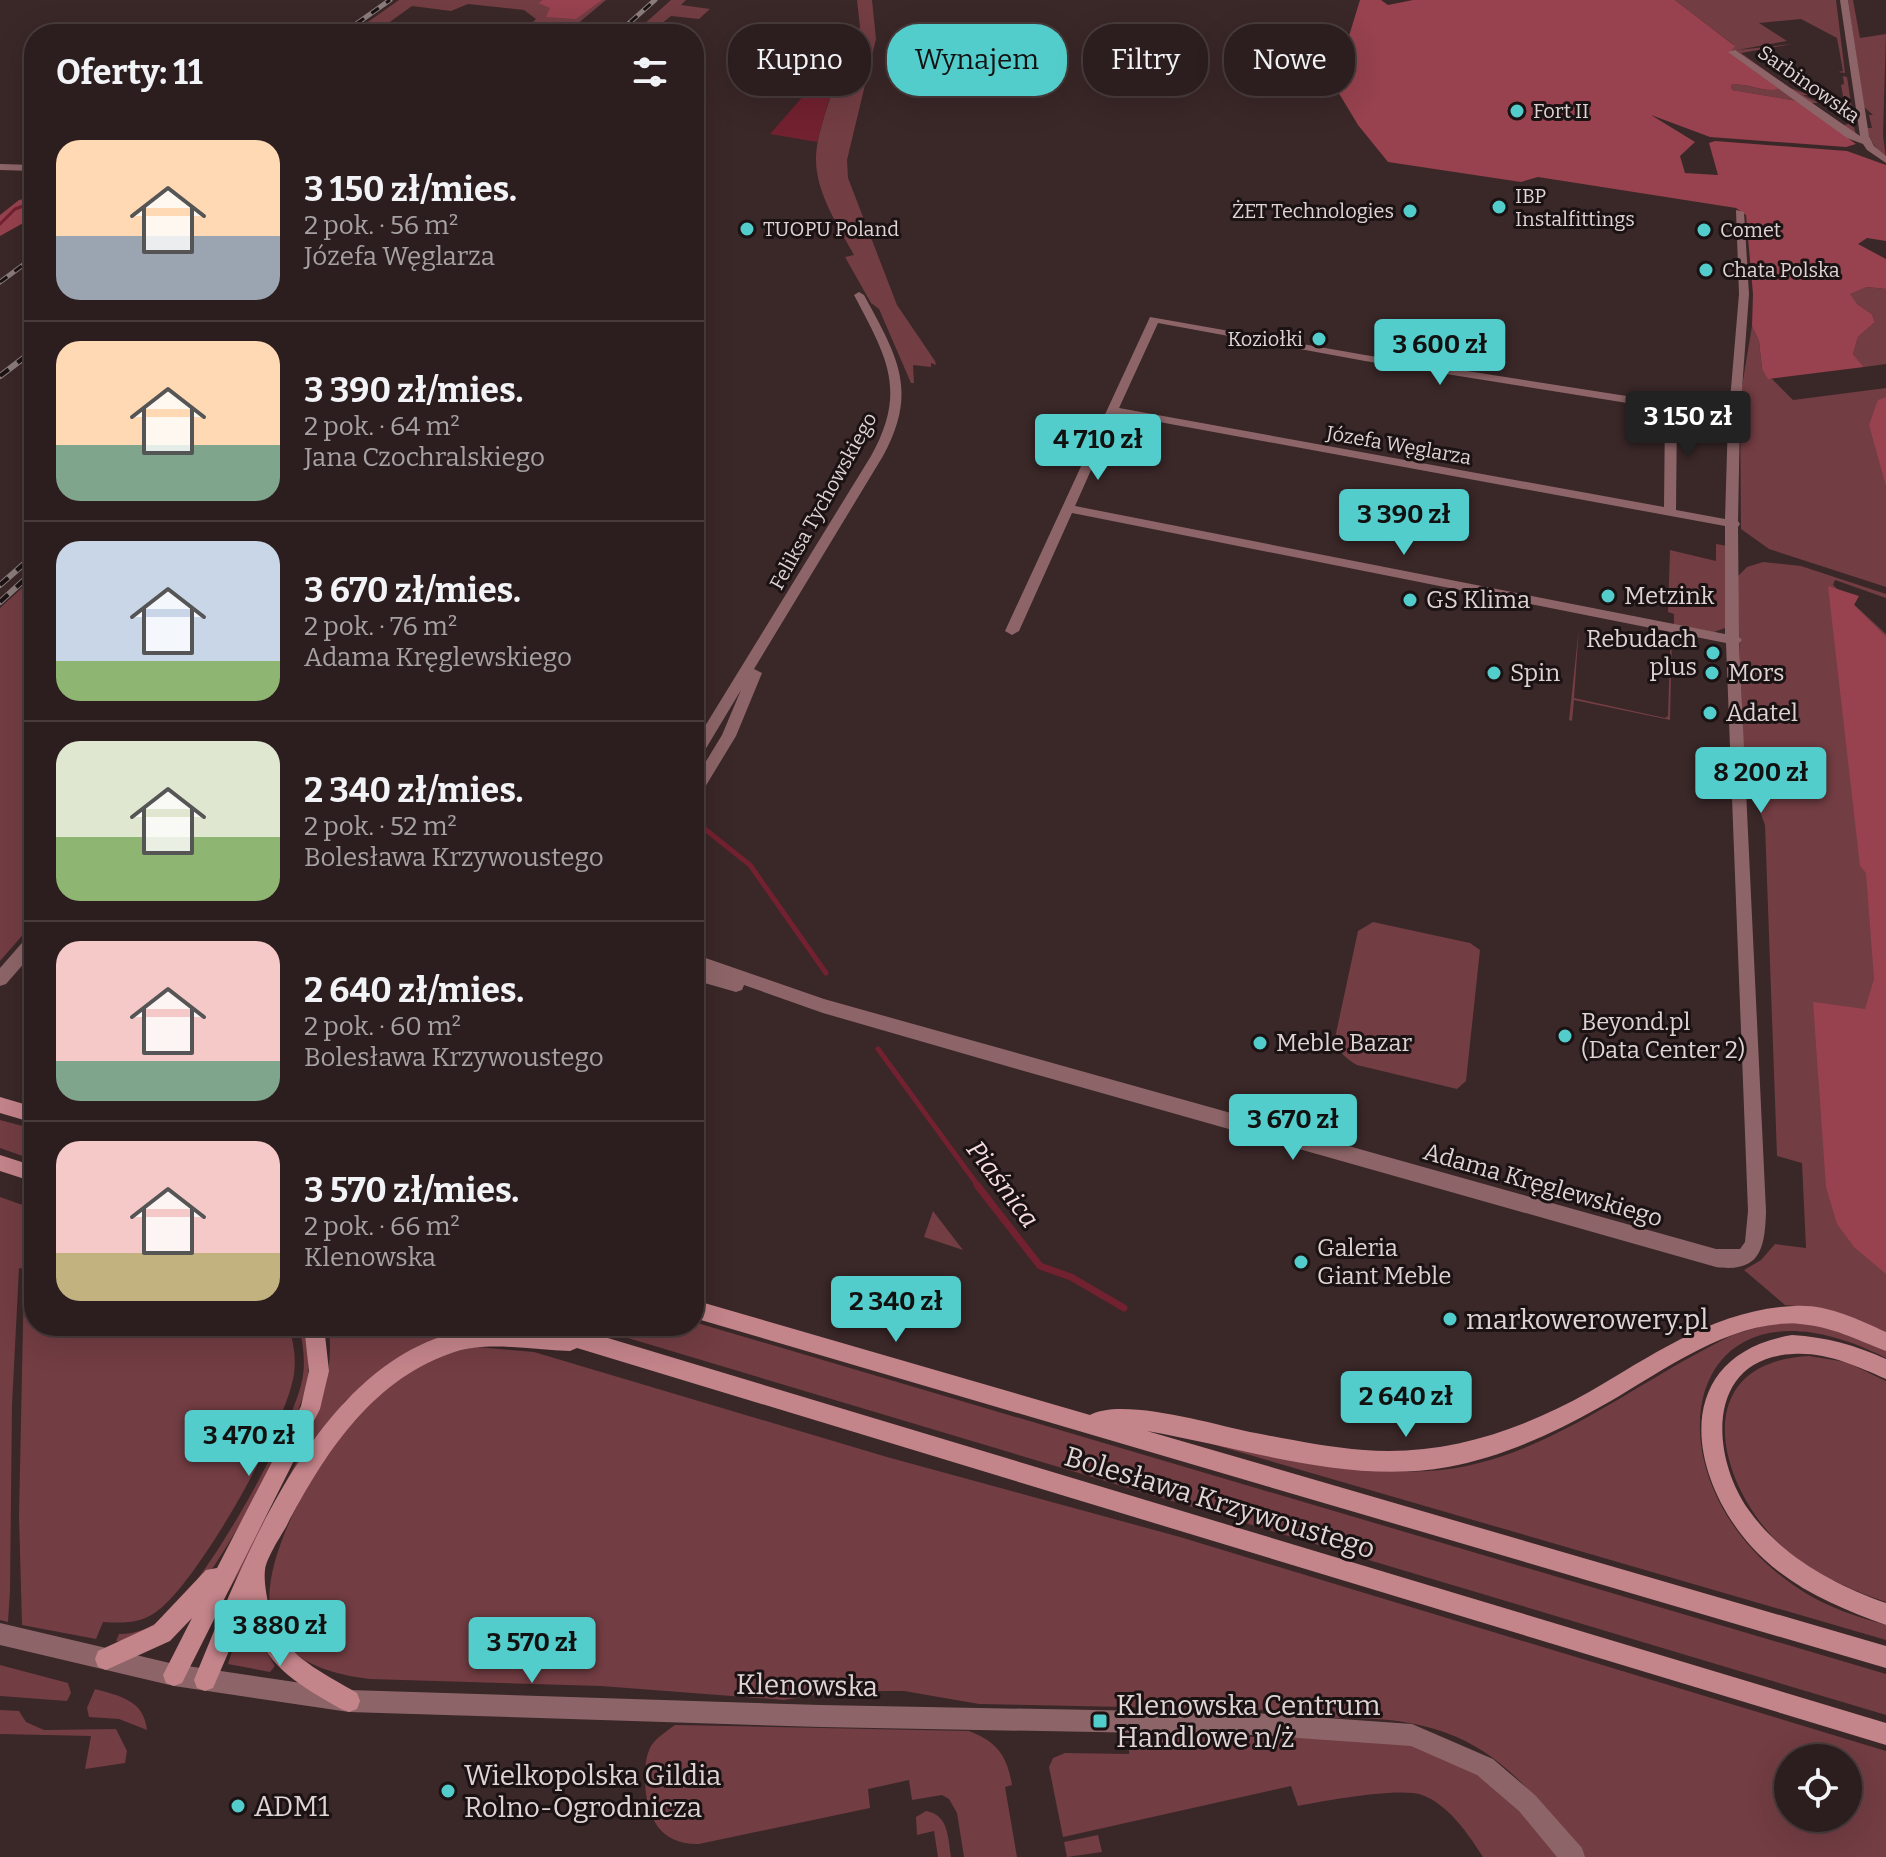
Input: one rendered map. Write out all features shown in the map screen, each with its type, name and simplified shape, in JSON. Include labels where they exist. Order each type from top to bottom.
[{"type":"main road","points":[[0,1105],[24,1112]]},
{"type":"main road","points":[[0,1163],[24,1171]]},
{"type":"main road","name":"Bolesława Krzywoustego","points":[[704,1312],[1886,1657]]},
{"type":"main road","points":[[1085,1422],[1134,1419],[1329,1454],[1385,1461],[1430,1460],[1471,1453],[1557,1420],[1714,1332],[1751,1318],[1798,1313],[1823,1317],[1886,1342]]},
{"type":"main road","points":[[174,1675],[236,1548],[310,1409],[319,1371],[315,1336]]},
{"type":"main road","name":"Bolesława Krzywoustego","points":[[571,1336],[1886,1734]]},
{"type":"main road","points":[[205,1680],[255,1573],[322,1443],[356,1399],[380,1378],[423,1353],[451,1343],[481,1339],[591,1342]]},
{"type":"main road","points":[[1886,1369],[1831,1347],[1778,1346],[1757,1352],[1729,1374],[1721,1388],[1714,1403],[1711,1440],[1726,1489],[1752,1531],[1773,1554],[1819,1588],[1886,1614]]},
{"type":"main road","points":[[106,1659],[147,1642],[177,1620],[236,1548]]},
{"type":"main road","points":[[255,1573],[257,1610],[268,1640],[295,1670],[349,1701]]},
{"type":"street","points":[[1844,0],[1867,142]]},
{"type":"street","name":"Sarbinowska","points":[[1732,52],[1850,136],[1867,142],[1886,160]]},
{"type":"street","points":[[0,167],[24,168]]},
{"type":"street","points":[[1067,508],[1735,640],[1730,585],[1734,524],[1734,416],[1744,294],[1739,212]]},
{"type":"street","name":"Feliksa Tychowskiego","points":[[704,740],[770,635],[876,455],[895,416],[897,401],[893,370],[859,295]]},
{"type":"street","points":[[1012,631],[1154,319],[1365,358],[1734,416]]},
{"type":"street","points":[[1670,512],[1671,406]]},
{"type":"street","name":"Józefa Węglarza","points":[[1111,410],[1734,524]]},
{"type":"street","name":"Feliksa Tychowskiego","points":[[704,777],[729,736],[770,635]]},
{"type":"street","name":"Adama Kręglewskiego","points":[[704,975],[801,999],[1716,1258],[1739,1260],[1751,1251],[1756,1239],[1735,640]]},
{"type":"street","points":[[704,755],[717,756]]},
{"type":"street","points":[[0,979],[24,952]]},
{"type":"street","name":"Adama Kręglewskiego","points":[[704,965],[801,999]]},
{"type":"street","name":"Klenowska","points":[[0,1634],[174,1675],[349,1701],[472,1707],[1254,1724],[1412,1735],[1485,1767],[1527,1803],[1573,1857]]},
{"type":"shaded area","points":[[399,0],[606,0],[577,24],[535,24],[532,23],[536,19],[524,10],[468,4],[451,11],[412,6],[387,24],[365,24]]},
{"type":"shaded area","points":[[543,0],[602,0],[576,19],[546,17],[550,8],[538,3]]},
{"type":"shaded area","points":[[671,0],[686,0],[681,5],[710,9],[699,19],[671,16],[661,24],[644,24]]},
{"type":"shaded area","points":[[857,0],[872,0],[876,39],[871,60],[871,24],[860,24]]},
{"type":"shaded area","points":[[1360,0],[1381,0],[1388,5],[1413,0],[1675,0],[1735,46],[1730,53],[1781,88],[1769,90],[1731,85],[1732,90],[1798,101],[1856,144],[1846,147],[1710,137],[1651,115],[1695,142],[1680,156],[1685,173],[1718,175],[1709,143],[1715,141],[1847,151],[1886,165],[1886,241],[1867,238],[1858,244],[1886,259],[1886,289],[1867,287],[1850,294],[1857,304],[1872,314],[1875,322],[1858,337],[1853,354],[1864,367],[1768,379],[1762,369],[1759,341],[1752,326],[1753,294],[1746,215],[1736,208],[1538,177],[1521,182],[1388,162],[1358,125],[1341,96],[1355,96],[1353,24]]},
{"type":"shaded area","points":[[1675,0],[1836,0],[1845,73],[1838,72],[1843,71],[1837,38],[1801,19],[1759,23],[1787,41],[1737,50],[1793,44],[1741,53],[1790,88],[1810,95],[1803,95],[1819,103],[1811,103],[1841,126],[1848,124],[1841,85],[1844,84],[1843,76],[1847,77],[1852,109],[1848,109],[1856,134],[1844,134],[1798,101],[1732,90],[1731,85],[1769,90],[1781,88],[1730,53],[1734,45]]},
{"type":"shaded area","points":[[1848,0],[1853,0],[1860,38],[1886,34],[1883,135],[1886,158],[1874,144],[1867,128],[1872,128],[1869,115],[1873,115],[1864,107]]},
{"type":"shaded area","points":[[803,96],[830,96],[817,142],[770,134]]},
{"type":"shaded area","points":[[830,96],[862,96],[847,160],[848,178],[897,305],[935,361],[936,365],[931,363],[931,367],[913,365],[914,383],[911,383],[879,309],[871,303],[845,257],[854,255],[819,183],[816,157]]},
{"type":"shaded area","points":[[24,199],[24,223],[0,236],[0,215]]},
{"type":"shaded area","points":[[1867,287],[1886,289],[1886,364],[1864,367],[1853,354],[1858,337],[1875,322],[1872,314],[1849,294]]},
{"type":"shaded area","points":[[1752,326],[1759,341],[1762,369],[1793,400],[1886,388],[1886,587],[1769,549],[1741,529],[1740,398]]},
{"type":"shaded area","points":[[1886,397],[1886,486],[1869,425],[1878,400]]},
{"type":"shaded area","points":[[1716,544],[1728,546],[1728,627],[1714,632],[1674,625],[1674,614],[1668,612],[1670,550],[1716,561]]},
{"type":"shaded area","points":[[1763,562],[1801,566],[1886,594],[1886,598],[1835,580],[1833,585],[1886,634],[1886,1332],[1828,1309],[1785,1305],[1744,1270],[1761,1260],[1775,1244],[1806,1248],[1802,1163],[1777,1156],[1765,825],[1744,768],[1737,577],[1747,567]]},
{"type":"shaded area","points":[[24,586],[24,933],[0,961],[0,608]]},
{"type":"shaded area","points":[[1828,586],[1859,596],[1854,605],[1886,637],[1886,1274],[1854,1247],[1837,1224],[1826,1187],[1813,1002],[1865,1009],[1874,979],[1866,873],[1860,866]]},
{"type":"shaded area","points":[[1579,627],[1574,698],[1665,718],[1668,716],[1670,650],[1667,640],[1672,637],[1670,720],[1574,700],[1572,721],[1569,720]]},
{"type":"shaded area","points":[[1373,922],[1470,943],[1480,950],[1466,1081],[1457,1089],[1357,1065],[1338,1047],[1335,1038],[1358,931]]},
{"type":"shaded area","points":[[0,1120],[24,1126],[24,1156],[0,1148]]},
{"type":"shaded area","points":[[0,1197],[24,1205],[24,1276],[23,1269],[19,1268],[12,1405],[10,1591],[8,1622],[0,1620]]},
{"type":"shaded area","points":[[933,1211],[963,1250],[924,1237]]},
{"type":"shaded area","points":[[24,1276],[24,1336],[291,1336],[294,1374],[288,1397],[258,1464],[194,1570],[173,1596],[150,1616],[137,1621],[103,1622],[96,1639],[22,1625],[19,1516]]},
{"type":"shaded area","points":[[1810,1323],[1870,1342],[1886,1351],[1886,1358],[1815,1333],[1761,1335],[1723,1358],[1703,1397],[1701,1445],[1718,1498],[1753,1550],[1807,1594],[1856,1616],[1886,1625],[1886,1640],[1198,1440],[1313,1463],[1370,1470],[1428,1471],[1469,1465],[1509,1454],[1548,1437],[1733,1335],[1769,1324]]},
{"type":"shaded area","points":[[704,1325],[1886,1674],[1886,1715],[621,1336],[704,1336]]},
{"type":"shaded area","points":[[301,1336],[306,1336],[308,1364],[306,1387],[299,1408],[269,1472],[208,1576],[174,1616],[125,1641],[116,1641],[119,1634],[137,1632],[164,1617],[181,1600],[223,1542],[264,1469],[295,1404],[302,1381],[304,1353]]},
{"type":"shaded area","points":[[329,1336],[445,1336],[387,1365],[345,1401],[320,1435],[220,1605],[222,1592],[296,1464],[324,1392],[330,1358]]},
{"type":"shaded area","points":[[477,1347],[534,1352],[887,1457],[1180,1537],[1886,1751],[1886,1857],[1583,1857],[1530,1791],[1477,1748],[1448,1734],[1414,1724],[1329,1718],[1325,1711],[979,1704],[904,1691],[838,1691],[784,1700],[601,1686],[369,1679],[329,1671],[301,1658],[282,1640],[272,1618],[269,1593],[284,1535],[321,1462],[368,1400],[419,1366]]},
{"type":"shaded area","points":[[1809,1356],[1846,1362],[1886,1381],[1886,1602],[1832,1580],[1784,1548],[1761,1523],[1742,1494],[1730,1462],[1725,1432],[1729,1404],[1743,1380],[1770,1364]]},
{"type":"shaded area","points":[[250,1610],[256,1635],[275,1666],[270,1672],[228,1664],[244,1613]]},
{"type":"shaded area","points":[[0,1665],[68,1683],[71,1693],[67,1701],[0,1696]]},
{"type":"shaded area","points":[[95,1689],[122,1697],[136,1706],[147,1730],[119,1719],[89,1717],[87,1708]]},
{"type":"shaded area","points":[[0,1710],[19,1711],[26,1722],[44,1730],[116,1729],[127,1751],[125,1763],[85,1769],[91,1736],[0,1734]]},
{"type":"shaded area","points":[[675,1725],[969,1731],[994,1745],[1007,1765],[1012,1785],[1005,1787],[1017,1857],[964,1857],[957,1813],[949,1799],[942,1795],[912,1800],[909,1780],[868,1789],[870,1808],[699,1844],[674,1840],[658,1827],[653,1818],[646,1796],[645,1778],[646,1759],[651,1746]]},
{"type":"shaded area","points":[[1181,1736],[1380,1739],[1437,1753],[1482,1778],[1503,1795],[1561,1857],[1483,1857],[1449,1813],[1422,1795],[1380,1794],[1298,1806],[1291,1786],[1063,1837],[1049,1767],[1053,1758],[1065,1753],[1129,1754],[1129,1746]]},
{"type":"shaded area","points":[[926,1811],[934,1813],[943,1822],[951,1857],[938,1857],[934,1831],[917,1835],[916,1817]]},
{"type":"shaded area","points":[[1098,1835],[1102,1852],[1067,1857],[1064,1842]]},
{"type":"waterway","points":[[0,224],[15,209],[24,206]]},
{"type":"waterway","name":"Piaśnica","points":[[704,828],[750,865],[826,973]]},
{"type":"waterway","name":"Piaśnica","points":[[878,1049],[979,1187]]},
{"type":"waterway","name":"Piaśnica","points":[[977,1185],[1040,1266],[1071,1277],[1124,1308]]},
{"type":"railway","points":[[356,24],[390,0]]},
{"type":"railway","points":[[628,24],[655,0]]},
{"type":"railway","points":[[0,282],[24,264]]},
{"type":"railway","points":[[0,376],[24,358]]},
{"type":"railway","points":[[0,585],[24,564]]},
{"type":"railway","points":[[0,602],[24,580]]},
{"type":"place","name":"Fort II","points":[[1517,111]]},
{"type":"place","name":"IBP Instalfittings","points":[[1499,207]]},
{"type":"place","name":"ŻET Technologies","points":[[1410,211]]},
{"type":"place","name":"TUOPU Poland","points":[[747,229]]},
{"type":"place","name":"Comet","points":[[1704,230]]},
{"type":"place","name":"Chata Polska","points":[[1706,270]]},
{"type":"place","name":"Koziołki","points":[[1319,339]]},
{"type":"place","name":"Metzink","points":[[1608,596]]},
{"type":"place","name":"GS Klima","points":[[1410,600]]},
{"type":"place","name":"Rebudach plus","points":[[1713,653]]},
{"type":"place","name":"Spin","points":[[1494,673]]},
{"type":"place","name":"Mors","points":[[1712,673]]},
{"type":"place","name":"Adatel","points":[[1710,713]]},
{"type":"place","name":"Beyond.pl (Data Center 2)","points":[[1565,1036]]},
{"type":"place","name":"Meble Bazar","points":[[1260,1043]]},
{"type":"place","name":"Galeria Giant Meble","points":[[1301,1262]]},
{"type":"place","name":"markowerowery.pl","points":[[1450,1319]]},
{"type":"place","name":"Klenowska Centrum Handlowe n/ż","points":[[1100,1721]]},
{"type":"place","name":"Wielkopolska Gildia Rolno-Ogrodnicza","points":[[448,1791]]},
{"type":"place","name":"ADM1","points":[[238,1806]]}]
